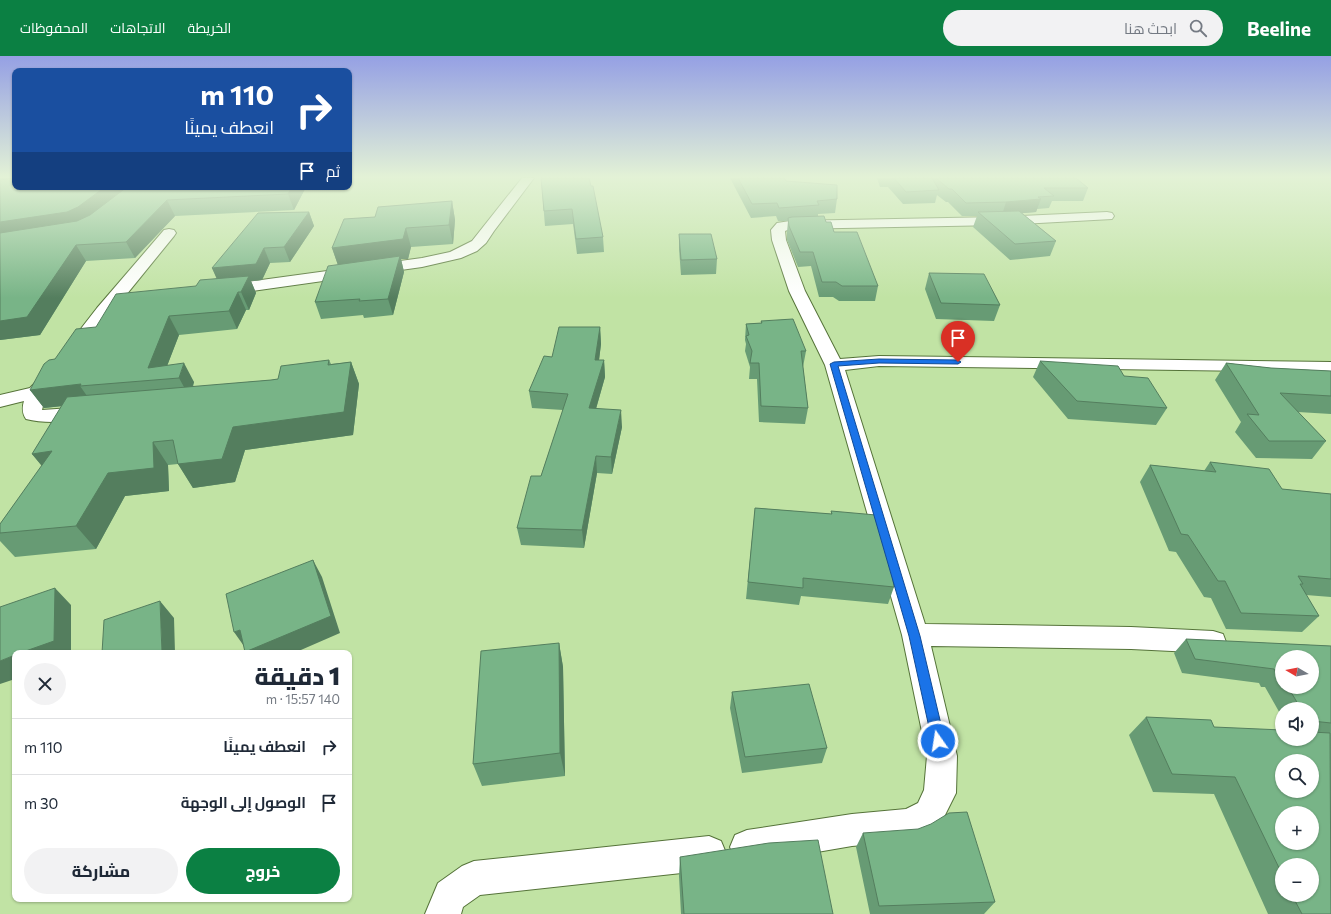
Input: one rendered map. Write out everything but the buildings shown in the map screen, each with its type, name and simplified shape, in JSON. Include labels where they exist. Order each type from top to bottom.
[{"type":"street","points":[[209,291],[264,286],[396,266],[420,264],[451,257],[474,247],[485,237],[487,230],[496,218]]},
{"type":"street","points":[[443,914],[450,895],[474,878],[693,856],[852,830],[908,825],[929,814],[940,793],[942,756],[915,636],[834,364],[792,278],[779,240],[778,230],[782,226],[790,225],[1052,218]]},
{"type":"street","points":[[108,411],[44,416],[33,415],[32,407],[37,392],[61,366],[113,300],[169,233]]},
{"type":"street","points":[[113,300],[137,297]]},
{"type":"street","points":[[834,364],[879,361],[1328,367]]},
{"type":"street","points":[[0,401],[37,392]]},
{"type":"street","points":[[915,636],[1131,638],[1239,643]]},
{"type":"route","points":[[938,741],[915,636],[834,364],[879,361],[958,362]]}]
